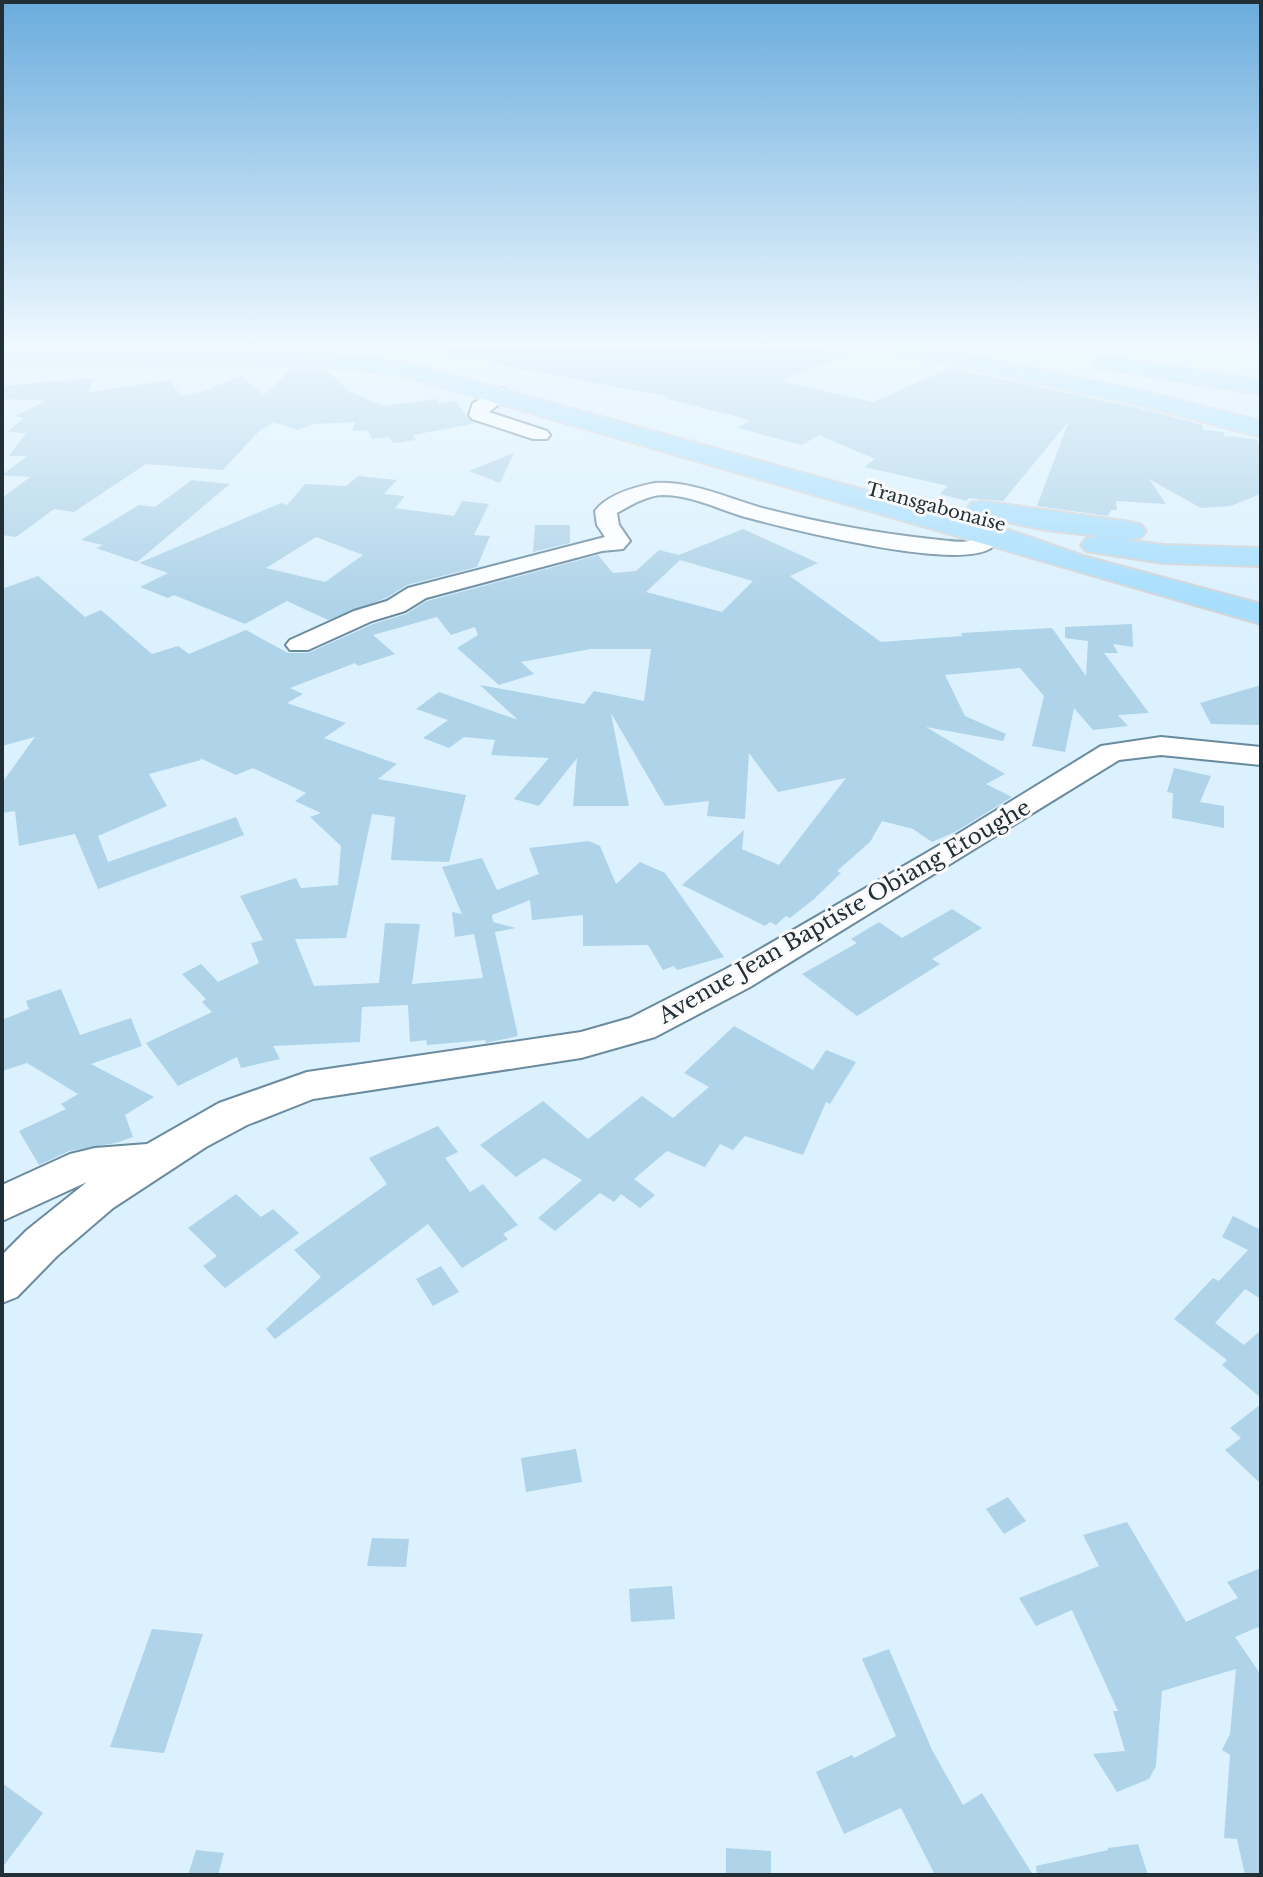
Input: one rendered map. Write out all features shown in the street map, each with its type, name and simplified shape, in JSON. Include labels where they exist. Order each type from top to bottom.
[{"type":"highway","name":"Transgabonaise","points":[[626,430],[999,537],[1118,561],[1254,563]]},
{"type":"highway","name":"Transgabonaise","points":[[661,430],[1012,528],[1078,542],[1254,563]]},
{"type":"highway","points":[[837,480],[1093,527],[1183,533],[1250,530]]},
{"type":"highway","points":[[999,537],[1072,562],[1261,614]]},
{"type":"highway","points":[[1254,563],[1226,578],[1230,588],[1261,608]]},
{"type":"street","points":[[524,430],[540,435]]},
{"type":"street","points":[[299,645],[363,616],[396,606],[417,593],[513,565],[601,544],[615,544],[619,541],[608,525],[606,511],[646,491],[672,489],[770,516],[935,546],[963,548],[999,537]]},
{"type":"street","name":"Avenue Jean Baptiste Obiang Etoughe","points":[[2,1284],[71,1218],[152,1160],[233,1114],[307,1086],[581,1045],[642,1028],[738,978],[951,852],[1111,752],[1161,746],[1261,756]]},
{"type":"street","points":[[2,1204],[70,1170],[95,1164],[152,1160]]},
{"type":"building","points":[[261,430],[223,470],[146,464],[74,512],[54,509],[16,537],[2,535],[2,498],[30,477],[2,475],[27,456],[9,456],[26,433],[7,432]]},
{"type":"building","points":[[352,430],[441,430],[413,435],[416,440],[393,443],[389,437],[372,439],[368,430]]},
{"type":"building","points":[[744,430],[1062,430],[1003,501],[969,498],[966,501],[940,494],[948,486],[864,467],[875,459],[819,435],[802,445]]},
{"type":"building","points":[[1066,430],[1203,430],[1224,432],[1224,436],[1256,439],[1261,450],[1261,494],[1230,506],[1201,508],[1149,479],[1166,504],[1116,501],[1117,510],[1111,510],[1108,516],[1037,506]]},
{"type":"building","points":[[514,453],[500,483],[469,471]]},
{"type":"building","points":[[358,476],[397,480],[384,494],[405,496],[395,508],[454,516],[462,501],[489,504],[474,535],[490,536],[477,567],[407,585],[386,598],[328,620],[287,601],[245,624],[174,595],[168,598],[140,587],[168,573],[139,563],[281,503],[287,505],[305,484],[346,486]],"holes":[[[316,537],[363,555],[325,582],[266,568]]]},
{"type":"building","points":[[192,480],[230,484],[137,562],[96,548],[103,545],[81,540],[139,505],[155,507]]},
{"type":"building","points":[[535,525],[570,525],[570,543],[533,552]]},
{"type":"building","points":[[743,529],[818,563],[790,576],[881,642],[962,636],[961,633],[1052,628],[1086,676],[1088,641],[1065,638],[1065,627],[1132,624],[1133,647],[1113,644],[1118,653],[1104,653],[1149,713],[1118,715],[1128,726],[1093,730],[1074,708],[1065,752],[1032,746],[1044,696],[1020,668],[945,675],[965,716],[1006,734],[1003,741],[926,727],[1005,774],[986,784],[1012,797],[955,832],[932,842],[913,829],[882,821],[870,842],[837,871],[841,873],[814,899],[790,918],[786,916],[776,925],[770,922],[765,926],[682,885],[744,830],[742,849],[779,865],[846,778],[778,792],[749,753],[745,819],[707,816],[709,801],[665,806],[611,713],[629,806],[573,806],[577,758],[539,806],[514,799],[549,758],[491,755],[495,740],[464,737],[449,748],[423,738],[448,720],[416,709],[439,692],[518,720],[480,685],[584,704],[594,691],[644,701],[651,649],[590,649],[521,662],[534,674],[499,685],[457,648],[478,635],[475,627],[451,635],[437,617],[373,635],[395,654],[358,666],[355,663],[290,688],[303,694],[287,703],[346,723],[324,738],[397,764],[378,779],[466,795],[449,862],[391,860],[395,817],[372,814],[346,938],[295,939],[314,986],[379,983],[385,923],[420,924],[412,984],[483,978],[474,934],[455,937],[452,912],[462,914],[442,867],[482,858],[497,890],[539,874],[529,848],[589,841],[600,846],[616,884],[640,862],[665,873],[724,957],[677,970],[674,966],[663,970],[648,945],[583,946],[583,915],[532,920],[530,900],[492,915],[493,922],[516,928],[495,932],[518,1036],[486,1043],[485,1040],[427,1045],[426,1040],[410,1042],[408,1005],[362,1007],[360,1042],[273,1046],[280,1059],[241,1068],[237,1057],[178,1086],[146,1043],[212,1012],[202,1002],[206,999],[182,974],[201,964],[218,982],[259,963],[251,943],[263,940],[240,896],[296,878],[301,888],[338,885],[341,846],[310,817],[321,813],[295,801],[306,793],[253,768],[236,775],[200,758],[149,774],[167,806],[98,836],[108,862],[236,817],[244,835],[98,889],[75,834],[19,846],[15,811],[2,813],[2,783],[35,737],[2,746],[2,589],[38,576],[85,617],[101,610],[152,654],[178,646],[189,654],[246,630],[288,653],[308,653],[373,624],[406,614],[427,601],[598,555],[613,573],[636,571],[659,550],[679,555]],"holes":[[[680,560],[753,581],[722,612],[646,592]]]},
{"type":"building","points":[[1261,685],[1261,725],[1211,724],[1200,703]]},
{"type":"building","points":[[1174,768],[1211,776],[1200,802],[1224,806],[1224,828],[1172,818],[1173,793],[1167,792]]},
{"type":"building","points":[[952,909],[982,928],[932,959],[940,964],[857,1016],[802,974],[857,943],[851,939],[879,922],[902,938]]},
{"type":"building","points":[[61,989],[80,1035],[131,1018],[142,1046],[91,1064],[154,1097],[125,1115],[133,1137],[69,1151],[39,1165],[19,1131],[66,1109],[61,1104],[78,1094],[27,1063],[2,1071],[2,1020],[29,1009],[26,1001]]},
{"type":"building","points":[[734,1026],[813,1070],[826,1050],[856,1062],[830,1104],[826,1102],[803,1155],[745,1136],[733,1150],[720,1144],[705,1167],[667,1151],[634,1179],[655,1195],[640,1208],[621,1194],[614,1202],[600,1193],[555,1231],[538,1218],[582,1180],[544,1158],[516,1177],[480,1145],[543,1101],[588,1139],[642,1096],[673,1118],[709,1087],[684,1073]]},
{"type":"building","points":[[438,1126],[458,1152],[445,1158],[470,1192],[483,1184],[518,1225],[503,1234],[508,1239],[462,1268],[428,1224],[275,1339],[266,1329],[321,1277],[294,1250],[387,1184],[369,1158]]},
{"type":"building","points":[[236,1194],[261,1217],[273,1209],[299,1233],[225,1288],[203,1266],[217,1256],[188,1228]]},
{"type":"building","points":[[1233,1216],[1261,1230],[1261,1299],[1245,1289],[1215,1323],[1244,1345],[1261,1330],[1261,1398],[1222,1365],[1227,1360],[1174,1319],[1213,1278],[1219,1281],[1248,1250],[1222,1237]]},
{"type":"building","points":[[441,1266],[459,1292],[433,1306],[416,1279]]},
{"type":"building","points":[[1261,1404],[1261,1484],[1225,1450],[1241,1438],[1230,1428]]},
{"type":"building","points":[[576,1449],[582,1482],[526,1492],[521,1458]]},
{"type":"building","points":[[1008,1497],[1026,1521],[1004,1534],[986,1509]]},
{"type":"building","points":[[1127,1522],[1186,1622],[1238,1598],[1227,1582],[1261,1568],[1261,1631],[1258,1627],[1235,1637],[1261,1675],[1261,1875],[1245,1875],[1237,1839],[1224,1838],[1230,1755],[1222,1750],[1230,1734],[1236,1669],[1162,1691],[1156,1766],[1149,1779],[1117,1792],[1093,1754],[1125,1751],[1113,1711],[1118,1711],[1072,1610],[1036,1626],[1019,1598],[1099,1566],[1083,1535]]},
{"type":"building","points":[[372,1538],[409,1539],[406,1567],[367,1566]]},
{"type":"building","points":[[672,1586],[675,1619],[631,1622],[629,1589]]},
{"type":"building","points":[[152,1629],[203,1634],[164,1753],[110,1747]]},
{"type":"building","points":[[889,1649],[932,1750],[963,1805],[982,1793],[1033,1875],[935,1875],[901,1808],[844,1834],[816,1772],[852,1755],[854,1758],[896,1736],[862,1659]]},
{"type":"building","points":[[2,1783],[43,1813],[2,1868]]},
{"type":"building","points":[[1138,1844],[1148,1875],[1037,1875],[1036,1866],[1108,1848]]},
{"type":"building","points":[[726,1848],[771,1851],[771,1875],[726,1875]]},
{"type":"building","points":[[196,1850],[224,1853],[218,1875],[188,1875]]}]
